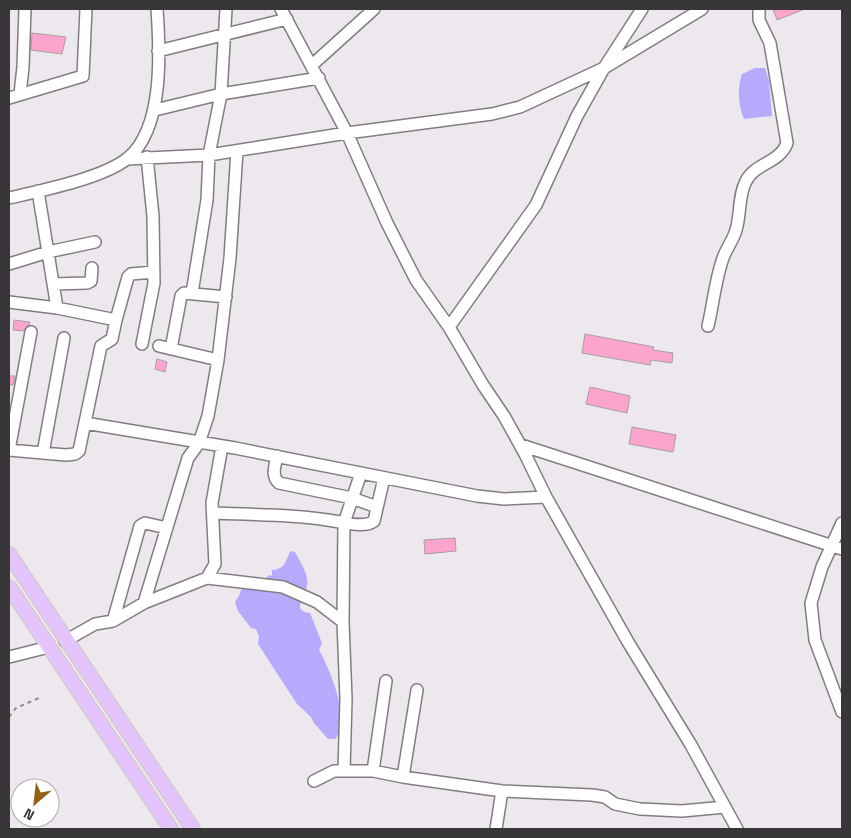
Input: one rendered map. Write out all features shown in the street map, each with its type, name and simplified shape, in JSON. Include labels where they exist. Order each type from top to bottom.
[{"type":"main road","points":[[9,554],[65,641],[193,829]]},
{"type":"main road","points":[[9,587],[171,829]]},
{"type":"street","points":[[14,96],[23,67],[25,9]]},
{"type":"street","points":[[14,96],[83,76],[86,9]]},
{"type":"street","points":[[9,198],[89,176],[113,167],[127,159],[138,149],[155,110],[158,51],[157,9]]},
{"type":"street","points":[[192,293],[207,200],[209,155],[221,94],[226,9]]},
{"type":"street","points":[[281,9],[347,133],[387,223],[416,280],[449,327],[521,445],[546,497],[736,829]]},
{"type":"street","points":[[312,65],[374,9]]},
{"type":"street","points":[[449,327],[536,205],[577,116],[604,68],[642,9]]},
{"type":"street","points":[[127,159],[209,155],[347,133],[492,114],[520,107],[604,68],[702,9]]},
{"type":"street","points":[[708,326],[722,262],[737,228],[740,200],[746,180],[751,174],[779,156],[785,150],[788,143],[770,43],[759,20],[759,9]]},
{"type":"street","points":[[158,51],[287,20]]},
{"type":"street","points":[[155,110],[221,94],[318,78]]},
{"type":"street","points":[[144,602],[188,458],[199,443],[208,416],[218,360],[226,297],[237,151]]},
{"type":"street","points":[[142,344],[154,283],[153,216],[147,157]]},
{"type":"street","points":[[38,191],[57,308]]},
{"type":"street","points":[[10,264],[48,252],[95,242]]},
{"type":"street","points":[[53,284],[87,283],[90,281],[92,268]]},
{"type":"street","points":[[31,332],[9,450],[66,455],[75,454],[78,451],[85,423],[101,346],[112,339],[128,277],[131,274],[154,272]]},
{"type":"street","points":[[171,349],[181,296],[187,292],[226,297]]},
{"type":"street","points":[[9,302],[57,308],[116,320]]},
{"type":"street","points":[[43,453],[64,338]]},
{"type":"street","points":[[158,346],[218,360]]},
{"type":"street","points":[[85,423],[277,456],[477,496],[504,499],[546,497]]},
{"type":"street","points":[[521,445],[659,492],[837,547]]},
{"type":"street","points":[[207,578],[216,564],[212,502],[222,446]]},
{"type":"street","points":[[277,456],[274,475],[279,483],[352,498],[377,507]]},
{"type":"street","points":[[344,771],[346,699],[343,622],[344,523],[361,473]]},
{"type":"street","points":[[213,513],[311,517],[344,523],[372,523],[384,478]]},
{"type":"street","points":[[114,621],[140,526],[144,523],[167,528]]},
{"type":"street","points":[[842,523],[837,547],[822,567],[810,603],[815,640],[842,712]]},
{"type":"street","points":[[65,641],[95,624],[114,621],[144,602],[207,578],[283,587],[317,602],[343,622]]},
{"type":"street","points":[[9,658],[49,647]]},
{"type":"street","points":[[373,771],[386,681]]},
{"type":"street","points":[[403,777],[417,690]]},
{"type":"street","points":[[314,781],[334,771],[373,771],[403,777],[502,790],[592,795],[605,797],[615,804],[640,809],[682,811],[725,807]]},
{"type":"street","points":[[496,829],[502,790]]},
{"type":"path","points":[[9,717],[16,708],[39,698]]},
{"type":"shaded area","points":[[755,68],[765,68],[769,81],[772,116],[744,119],[740,108],[740,79],[742,74]]},
{"type":"shaded area","points":[[291,551],[295,552],[307,577],[300,608],[304,612],[310,613],[322,643],[319,650],[338,695],[341,721],[340,731],[335,739],[328,739],[311,717],[297,704],[258,644],[259,636],[256,629],[251,628],[238,611],[235,602],[242,587],[264,580],[269,575],[272,576],[272,570],[283,566]]},
{"type":"building","points":[[773,9],[805,9],[777,20]]},
{"type":"building","points":[[32,33],[66,37],[62,54],[31,50]]},
{"type":"building","points":[[14,320],[30,322],[24,331],[13,330]]},
{"type":"building","points":[[585,334],[654,347],[653,350],[673,353],[672,363],[651,360],[650,365],[582,353]]},
{"type":"building","points":[[157,359],[167,362],[165,372],[155,369]]},
{"type":"building","points":[[9,376],[15,376],[13,385],[9,385]]},
{"type":"building","points":[[590,387],[630,396],[627,413],[586,404]]},
{"type":"building","points":[[632,427],[676,435],[673,452],[629,444]]},
{"type":"building","points":[[455,538],[456,551],[425,554],[424,540]]}]
